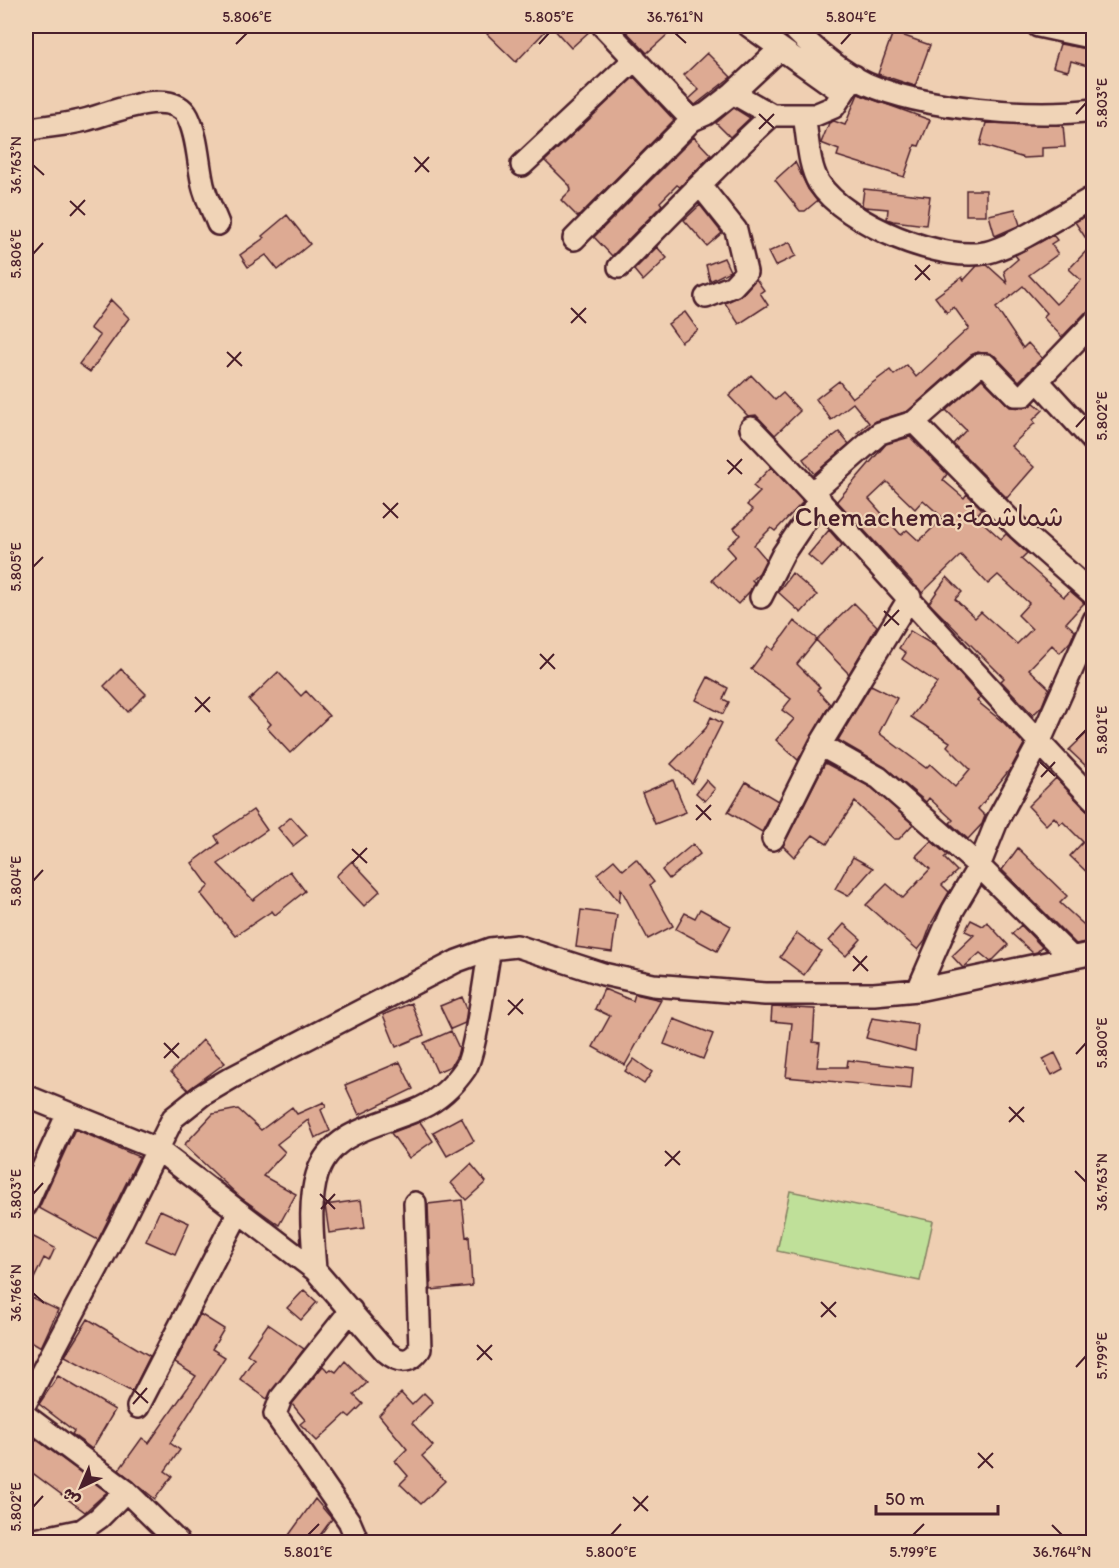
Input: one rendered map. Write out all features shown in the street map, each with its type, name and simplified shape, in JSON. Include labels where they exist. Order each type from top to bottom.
[{"type":"street","points":[[603,26],[692,120]]},
{"type":"street","points":[[749,26],[780,49],[849,84],[925,102],[1028,113],[1094,110]]},
{"type":"street","points":[[791,26],[819,51],[849,84]]},
{"type":"street","points":[[1038,26],[1094,38]]},
{"type":"street","points":[[574,239],[692,120],[706,114],[734,93],[780,49]]},
{"type":"street","points":[[522,165],[635,59]]},
{"type":"street","points":[[734,93],[772,115],[804,116],[825,113],[834,107],[849,84]]},
{"type":"street","points":[[26,129],[84,120],[154,102],[177,106],[186,114],[192,128],[203,188],[218,224]]},
{"type":"street","points":[[619,267],[700,185],[716,165],[772,115]]},
{"type":"street","points":[[804,116],[813,168],[819,182],[829,195],[850,213],[912,244],[966,254],[991,252],[1094,197]]},
{"type":"street","points":[[700,185],[736,230],[746,272],[733,286],[706,297]]},
{"type":"street","points":[[761,597],[817,496],[880,433],[914,422],[982,364],[1016,395],[1024,395],[1039,382],[1094,322]]},
{"type":"street","points":[[1039,382],[1094,442]]},
{"type":"street","points":[[914,422],[1018,528],[1094,595]]},
{"type":"street","points":[[751,428],[817,496],[1039,743],[1094,800]]},
{"type":"street","points":[[773,839],[820,745],[910,597]]},
{"type":"street","points":[[918,990],[953,910],[979,866],[997,821],[1039,743],[1094,620]]},
{"type":"street","points":[[820,745],[879,778],[979,866],[1071,957]]},
{"type":"street","points":[[26,1402],[120,1225],[173,1118],[202,1095],[458,961],[490,949],[517,946],[603,974],[653,985],[765,994],[874,994],[918,990],[1094,953]]},
{"type":"street","points":[[315,1270],[314,1193],[317,1174],[324,1161],[353,1133],[422,1108],[456,1081],[467,1066],[490,949]]},
{"type":"street","points":[[26,1096],[157,1149],[315,1270],[395,1359],[405,1361],[414,1358],[420,1349],[415,1203]]},
{"type":"street","points":[[26,1205],[68,1113]]},
{"type":"street","points":[[138,1407],[238,1213]]},
{"type":"street","points":[[351,1310],[281,1398],[276,1414],[349,1521],[358,1542]]},
{"type":"street","points":[[26,1416],[126,1491],[178,1542]]},
{"type":"street","points":[[26,1542],[82,1530],[91,1525],[126,1491]]},
{"type":"green space","points":[[790,1191],[933,1221],[920,1281],[777,1251]]},
{"type":"building","points":[[495,26],[550,26],[516,62],[487,34]]},
{"type":"building","points":[[551,26],[591,26],[591,30],[571,48]]},
{"type":"building","points":[[621,26],[677,26],[647,53]]},
{"type":"building","points":[[893,32],[930,45],[915,86],[878,74]]},
{"type":"building","points":[[1060,44],[1094,50],[1094,68],[1071,61],[1068,71],[1053,67]]},
{"type":"building","points":[[707,53],[731,77],[695,105],[689,99],[699,90],[684,75]]},
{"type":"building","points":[[634,77],[674,120],[578,217],[561,200],[571,190],[570,186],[545,161]]},
{"type":"building","points":[[858,94],[930,120],[919,146],[915,145],[904,177],[837,156],[839,150],[821,143],[829,123],[834,121],[845,125]]},
{"type":"building","points":[[734,108],[750,118],[730,137],[716,123]]},
{"type":"building","points":[[986,123],[1063,125],[1065,147],[1042,148],[1042,157],[1024,158],[980,145]]},
{"type":"building","points":[[694,137],[711,155],[680,187],[677,185],[660,202],[662,205],[612,256],[594,237]]},
{"type":"building","points":[[795,162],[808,189],[817,201],[805,211],[800,211],[775,180]]},
{"type":"building","points":[[864,189],[930,196],[926,225],[893,221],[887,219],[888,209],[865,207],[862,205]]},
{"type":"building","points":[[966,190],[986,190],[986,215],[966,215]]},
{"type":"building","points":[[700,205],[722,233],[707,246],[684,220]]},
{"type":"building","points":[[1015,209],[1020,225],[995,236],[989,215]]},
{"type":"building","points":[[1094,212],[1094,310],[1085,313],[1062,337],[1043,317],[1047,313],[1023,286],[996,308],[1023,348],[1028,343],[1042,358],[1019,381],[995,356],[978,352],[971,355],[908,411],[876,421],[859,434],[857,433],[869,423],[853,403],[831,420],[816,399],[839,381],[852,398],[890,370],[894,375],[907,365],[916,377],[969,328],[954,307],[947,313],[935,297],[962,277],[964,280],[977,266],[987,265],[1007,283],[1004,271],[1018,259],[1015,255],[1053,235],[1057,240],[1051,244],[1058,254],[1029,275],[1056,304],[1081,280],[1069,269],[1091,246],[1075,222]]},
{"type":"building","points":[[287,215],[310,244],[278,270],[266,255],[248,267],[240,255],[264,238],[262,236]]},
{"type":"building","points":[[790,242],[796,256],[775,266],[768,252]]},
{"type":"building","points":[[657,247],[667,258],[643,281],[634,270]]},
{"type":"building","points":[[724,258],[730,271],[710,281],[706,265]]},
{"type":"building","points":[[756,279],[764,290],[760,293],[768,305],[739,324],[725,303],[742,295]]},
{"type":"building","points":[[111,300],[129,318],[90,372],[79,364],[100,336],[90,328]]},
{"type":"building","points":[[685,312],[698,330],[681,342],[668,324]]},
{"type":"building","points":[[751,375],[775,400],[783,393],[800,411],[775,435],[756,415],[748,416],[729,396]]},
{"type":"building","points":[[982,379],[1010,407],[1024,408],[1034,403],[1043,410],[1033,420],[1035,423],[1011,446],[1034,467],[1007,498],[953,444],[966,430],[946,410]]},
{"type":"building","points":[[839,432],[849,444],[814,474],[803,459]]},
{"type":"building","points":[[910,437],[947,474],[943,480],[964,498],[967,494],[982,509],[976,516],[1001,539],[1006,534],[1027,553],[1021,559],[1064,597],[1070,591],[1084,603],[1066,623],[1075,631],[1070,642],[1060,653],[1052,645],[1029,669],[1049,688],[1042,706],[1033,715],[1001,681],[1004,678],[929,603],[947,577],[962,592],[955,599],[975,618],[981,612],[1017,644],[1032,629],[1018,615],[1029,603],[998,575],[988,584],[961,555],[922,593],[837,501],[886,444]],"holes":[[[887,482],[915,509],[923,500],[943,518],[919,541],[907,530],[901,535],[869,499]]]},
{"type":"building","points":[[771,467],[803,502],[775,531],[771,528],[754,545],[766,559],[759,573],[752,580],[754,582],[750,591],[738,604],[712,580],[735,556],[727,547],[740,535],[734,528],[753,510],[747,505],[760,492],[753,486]]},
{"type":"building","points":[[829,530],[842,545],[822,567],[808,555]]},
{"type":"building","points":[[792,573],[817,595],[801,613],[778,592]]},
{"type":"building","points":[[854,603],[877,626],[849,674],[816,640]]},
{"type":"building","points":[[794,621],[817,639],[797,664],[820,687],[817,690],[830,704],[798,760],[776,740],[794,719],[782,710],[791,699],[751,669],[768,646],[773,650]]},
{"type":"building","points":[[910,631],[935,646],[980,697],[977,701],[1004,723],[1024,744],[1011,768],[978,809],[985,816],[982,824],[968,839],[950,823],[953,820],[929,798],[926,802],[885,767],[838,740],[871,685],[897,698],[879,733],[926,768],[930,764],[955,787],[970,769],[947,746],[950,742],[911,717],[937,683],[902,659],[906,653],[899,648]]},
{"type":"building","points":[[121,669],[146,694],[128,712],[104,686]]},
{"type":"building","points":[[278,672],[301,696],[306,691],[329,716],[290,753],[267,728],[271,724],[249,700]]},
{"type":"building","points":[[708,677],[728,688],[723,699],[729,702],[723,714],[696,700]]},
{"type":"building","points":[[711,717],[722,723],[692,783],[671,764],[706,728]]},
{"type":"building","points":[[1094,726],[1094,761],[1087,767],[1069,750]]},
{"type":"building","points":[[825,763],[872,788],[913,824],[899,839],[894,839],[855,802],[827,844],[813,835],[794,857],[783,846]]},
{"type":"building","points":[[1056,778],[1085,809],[1094,814],[1094,879],[1070,856],[1083,842],[1063,822],[1060,824],[1054,817],[1046,825],[1028,806]]},
{"type":"building","points":[[673,780],[686,812],[655,824],[642,793]]},
{"type":"building","points":[[706,780],[715,789],[705,801],[696,793]]},
{"type":"building","points":[[746,782],[778,801],[762,832],[728,812]]},
{"type":"building","points":[[253,810],[267,830],[218,864],[253,900],[290,871],[305,891],[275,915],[272,911],[235,936],[201,894],[209,886],[192,863],[219,843],[215,836]]},
{"type":"building","points":[[291,817],[307,835],[293,846],[278,828]]},
{"type":"building","points":[[931,841],[947,855],[944,858],[957,871],[942,885],[949,892],[932,922],[925,941],[918,950],[866,905],[887,884],[903,898],[930,869],[916,856]]},
{"type":"building","points":[[693,844],[700,854],[669,879],[662,870]]},
{"type":"building","points":[[1018,848],[1067,896],[1060,903],[1093,933],[1085,942],[1076,944],[1002,870]]},
{"type":"building","points":[[853,857],[873,868],[848,896],[835,889]]},
{"type":"building","points":[[636,859],[654,882],[650,885],[673,926],[648,939],[621,889],[619,902],[597,874],[614,860],[623,870]]},
{"type":"building","points":[[352,861],[380,891],[364,906],[336,876]]},
{"type":"building","points":[[700,909],[731,926],[717,951],[676,929],[685,913],[695,918]]},
{"type":"building","points":[[581,910],[617,915],[612,952],[576,947]]},
{"type":"building","points":[[971,920],[983,926],[987,922],[1008,945],[991,962],[980,953],[963,968],[952,956],[974,935],[965,931]]},
{"type":"building","points":[[844,924],[861,939],[846,956],[829,941]]},
{"type":"building","points":[[1021,925],[1042,947],[1037,952],[1033,953],[1012,934]]},
{"type":"building","points":[[797,933],[821,951],[804,975],[780,957]]},
{"type":"building","points":[[604,989],[633,1001],[635,994],[661,1000],[625,1065],[593,1047],[610,1016],[595,1009]]},
{"type":"building","points":[[462,997],[467,1009],[465,1023],[451,1029],[440,1006]]},
{"type":"building","points":[[411,1003],[424,1035],[396,1047],[383,1015]]},
{"type":"building","points":[[772,1007],[815,1009],[813,1042],[820,1043],[817,1067],[847,1067],[848,1060],[913,1068],[911,1089],[786,1077],[792,1023],[771,1021]]},
{"type":"building","points":[[872,1018],[918,1025],[915,1051],[866,1038]]},
{"type":"building","points":[[674,1019],[713,1034],[703,1059],[664,1044]]},
{"type":"building","points":[[451,1031],[459,1048],[457,1056],[451,1066],[437,1072],[424,1043]]},
{"type":"building","points":[[203,1040],[225,1063],[188,1090],[171,1072]]},
{"type":"building","points":[[1055,1053],[1063,1069],[1052,1075],[1043,1059]]},
{"type":"building","points":[[634,1059],[652,1072],[644,1084],[625,1071]]},
{"type":"building","points":[[400,1062],[413,1089],[359,1115],[345,1085]]},
{"type":"building","points":[[324,1102],[326,1106],[321,1110],[330,1131],[315,1138],[308,1120],[277,1144],[285,1152],[263,1176],[296,1194],[279,1225],[240,1197],[184,1145],[213,1114],[238,1109],[261,1130],[292,1107],[297,1114]]},
{"type":"building","points":[[461,1117],[474,1141],[447,1156],[433,1132]]},
{"type":"building","points":[[420,1122],[433,1141],[409,1158],[391,1133]]},
{"type":"building","points":[[75,1129],[139,1157],[98,1240],[39,1208]]},
{"type":"building","points":[[471,1164],[486,1182],[466,1200],[451,1183]]},
{"type":"building","points":[[361,1200],[365,1228],[329,1233],[325,1205]]},
{"type":"building","points":[[462,1200],[466,1237],[469,1236],[472,1286],[431,1290],[428,1204]]},
{"type":"building","points":[[160,1210],[189,1223],[175,1254],[146,1241]]},
{"type":"building","points":[[26,1233],[55,1248],[49,1261],[44,1258],[26,1295]]},
{"type":"building","points":[[304,1290],[317,1302],[301,1320],[287,1308]]},
{"type":"building","points":[[26,1295],[58,1310],[41,1347],[26,1338]]},
{"type":"building","points":[[200,1314],[224,1329],[212,1349],[225,1357],[170,1443],[180,1450],[165,1471],[172,1476],[155,1499],[119,1470],[142,1438],[149,1443],[196,1376],[175,1363]]},
{"type":"building","points":[[88,1319],[150,1356],[132,1392],[65,1356]]},
{"type":"building","points":[[268,1324],[304,1349],[267,1399],[240,1379],[254,1359],[247,1354]]},
{"type":"building","points":[[345,1361],[367,1383],[354,1395],[363,1404],[350,1417],[346,1414],[317,1441],[300,1424],[305,1420],[292,1404],[323,1366],[328,1371],[331,1369],[336,1372]]},
{"type":"building","points":[[58,1376],[115,1410],[92,1449],[72,1434],[74,1431],[39,1404]]},
{"type":"building","points":[[401,1393],[412,1405],[424,1393],[433,1402],[412,1423],[433,1446],[422,1456],[445,1481],[421,1504],[400,1484],[408,1476],[395,1461],[407,1449],[379,1415]]},
{"type":"building","points":[[26,1432],[107,1492],[85,1512],[26,1468]]},
{"type":"building","points":[[315,1499],[332,1519],[315,1542],[284,1542]]},
{"type":"district","name":"Chemachema;شماشمة","points":[[929,516]]}]
